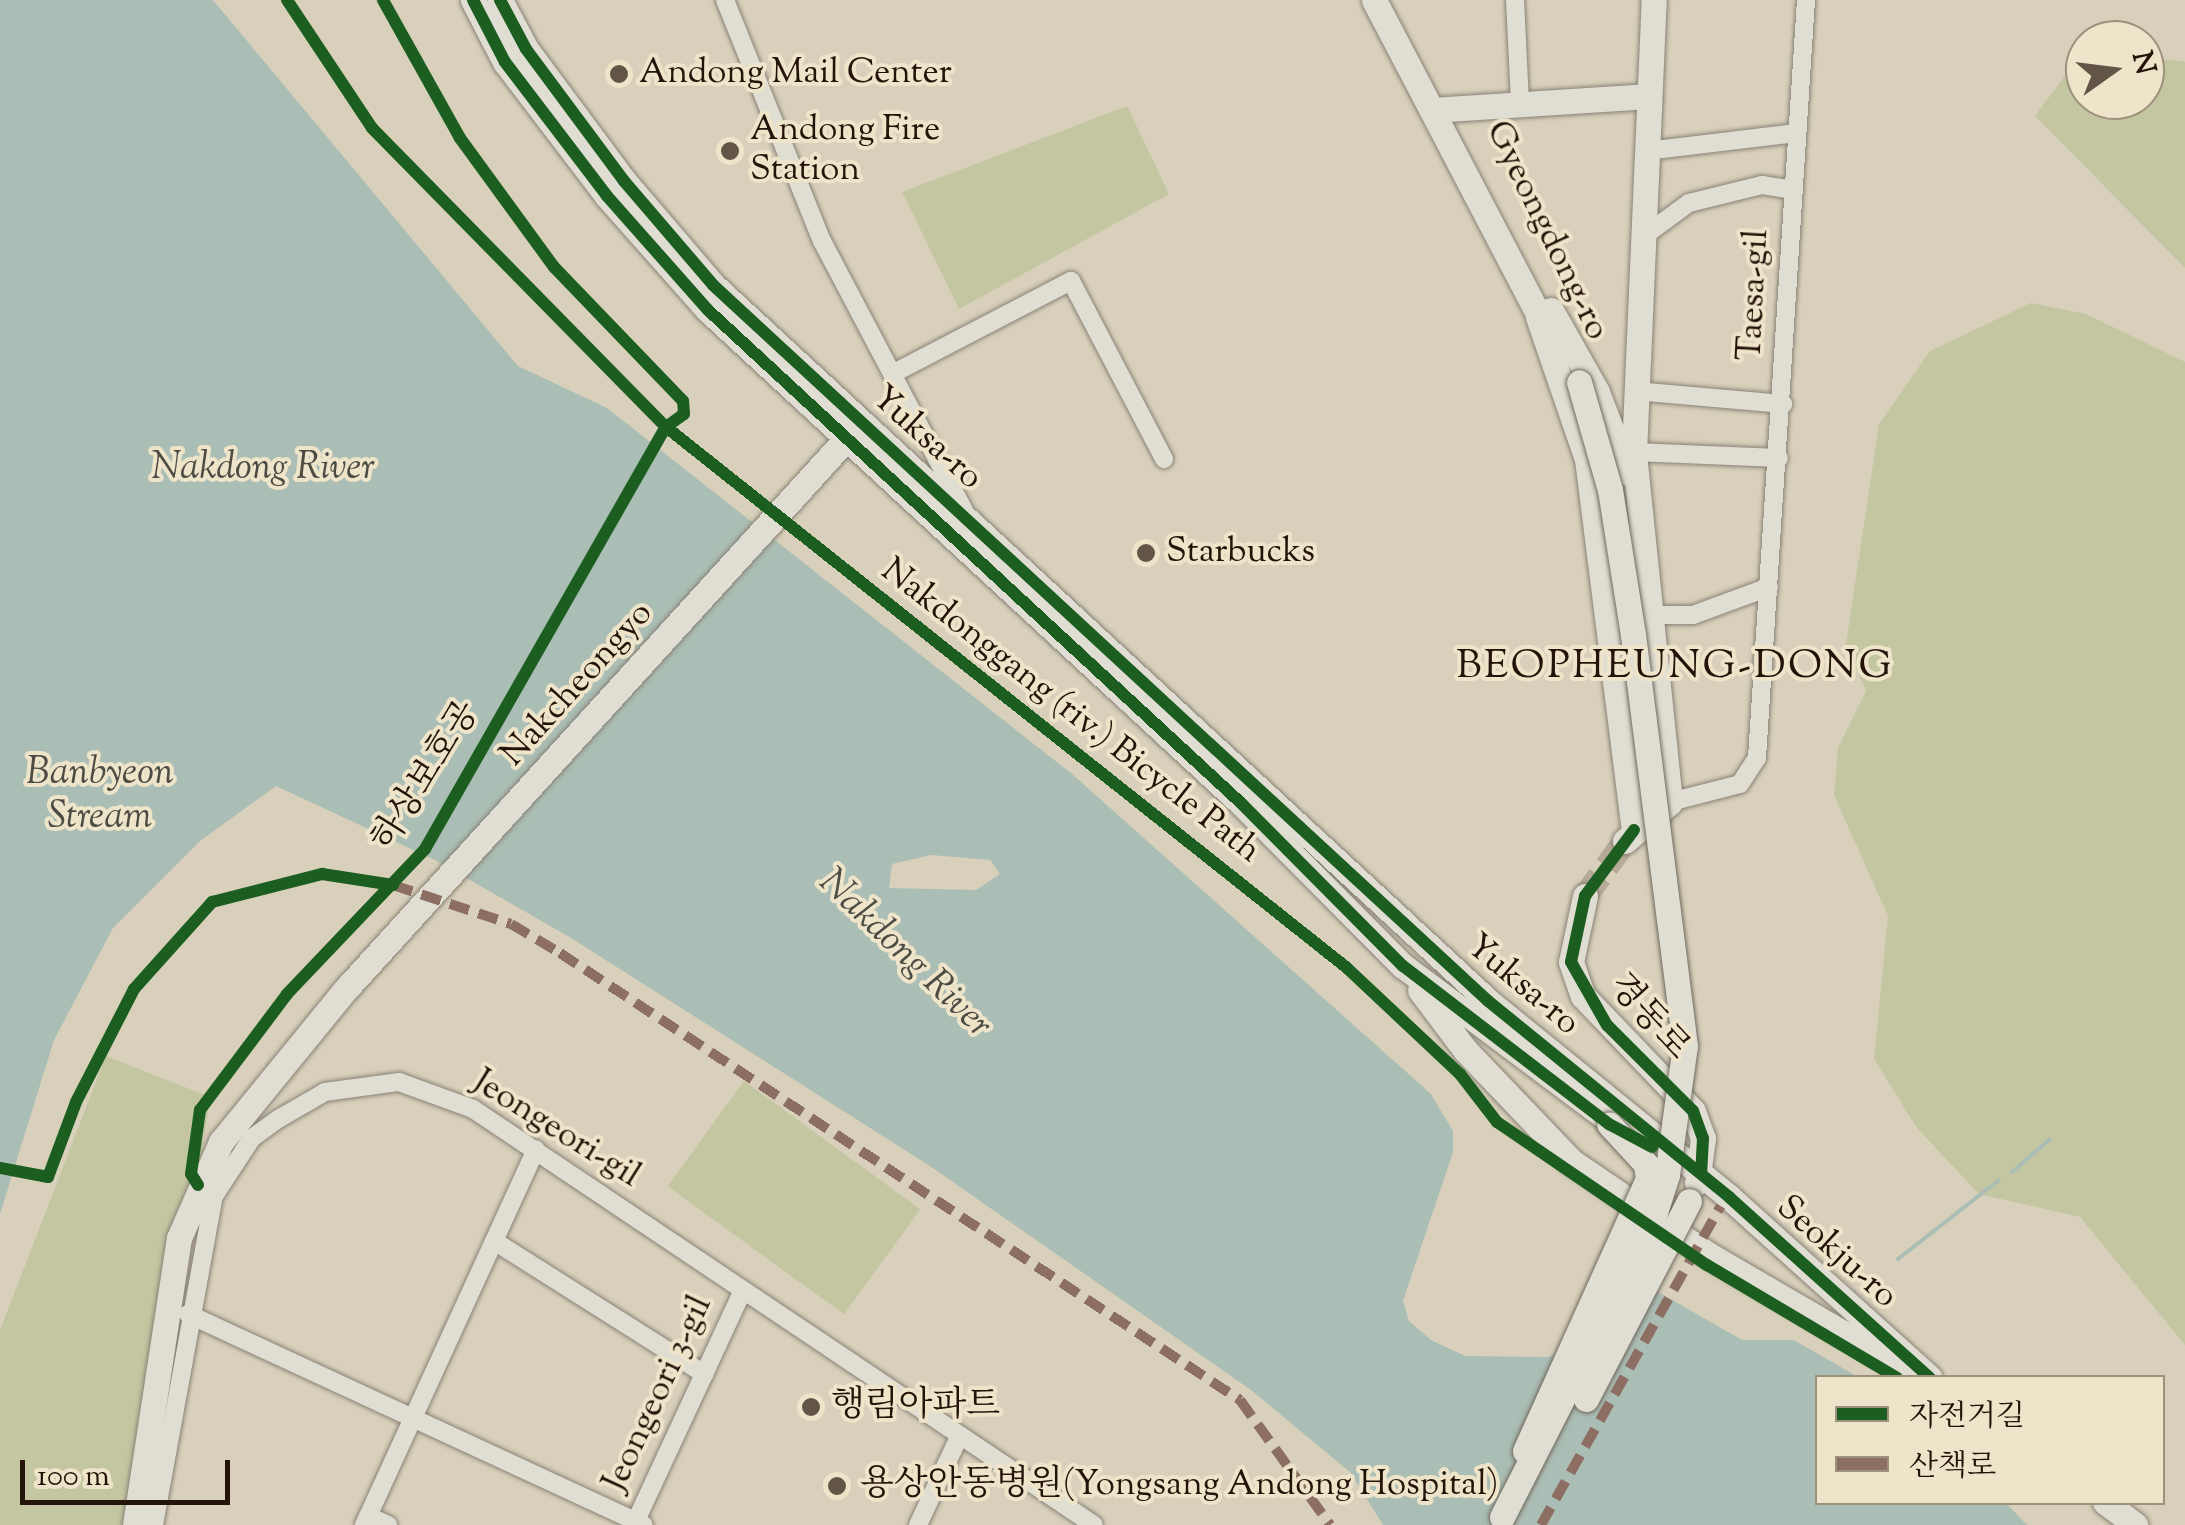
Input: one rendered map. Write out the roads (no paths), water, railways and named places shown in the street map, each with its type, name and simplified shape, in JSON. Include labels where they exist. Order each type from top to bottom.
[{"type":"street","name":"Yuksa-ro","points":[[473,0],[505,62],[612,203],[708,310],[969,519],[1488,1001],[1701,1173]]},
{"type":"street","name":"Yuksa-ro","points":[[500,0],[526,49],[624,182],[712,285],[854,430],[1227,790],[1402,966],[1609,1124],[1701,1173]]},
{"type":"street","points":[[724,0],[776,141],[969,519]]},
{"type":"street","name":"Gyeongdong-ro","points":[[1374,0],[1438,107]]},
{"type":"street","name":"Gyeongdong-ro","points":[[1390,0],[1438,107],[1579,382],[1624,580],[1686,1046],[1673,1144],[1651,1225],[1500,1522]]},
{"type":"street","points":[[1516,0],[1520,103]]},
{"type":"street","points":[[1544,314],[1587,459],[1630,835],[1670,802],[1634,452],[1654,0]]},
{"type":"street","name":"Taesa-gil","points":[[1670,802],[1754,774],[1779,458],[1806,0]]},
{"type":"street","name":"Gyeongdong-ro","points":[[1438,107],[1649,96]]},
{"type":"street","points":[[1646,151],[1796,132]]},
{"type":"street","name":"Taesa-gil","points":[[1644,236],[1690,203],[1762,185],[1793,190]]},
{"type":"street","points":[[892,374],[1071,281],[1164,459]]},
{"type":"street","points":[[1544,314],[1598,392],[1636,492]]},
{"type":"street","name":"Taesa-gil","points":[[1635,391],[1782,404]]},
{"type":"street","name":"Nakcheongyo","points":[[135,1525],[179,1238],[198,1185],[243,1111],[854,430]]},
{"type":"street","points":[[1634,452],[1779,458]]},
{"type":"street","points":[[1648,616],[1693,615],[1769,587]]},
{"type":"street","name":"경동로","points":[[1586,896],[1570,962],[1584,996],[1693,1110],[1703,1138],[1701,1173]]},
{"type":"street","points":[[1402,966],[1466,1052],[1571,1161],[1711,1256],[1915,1375]]},
{"type":"street","name":"Jeongeori-gil","points":[[154,1525],[188,1314],[214,1196],[252,1138],[325,1092],[399,1082],[472,1109],[1094,1525]]},
{"type":"street","points":[[1500,1522],[1535,1420],[1648,1179],[1646,1164],[1609,1124]]},
{"type":"street","points":[[388,1525],[366,1520],[536,1150]]},
{"type":"street","points":[[1500,1522],[1564,1436],[1701,1173]]},
{"type":"street","name":"Seokju-ro","points":[[1701,1173],[1927,1375]]},
{"type":"street","points":[[494,1241],[704,1374]]},
{"type":"street","name":"Jeongeori 3-gil","points":[[638,1524],[743,1290]]},
{"type":"street","points":[[188,1314],[638,1524]]},
{"type":"street","points":[[918,1525],[960,1435]]},
{"type":"street","points":[[2109,1505],[2136,1525]]},
{"type":"water","name":"Nakdong River","points":[[0,0],[213,0],[518,366],[607,408],[1072,774],[1431,1094],[1453,1131],[1453,1152],[1403,1301],[1409,1321],[1431,1340],[1465,1356],[1549,1357],[1573,1346],[1639,1281],[1742,1340],[1794,1340],[1855,1375],[1815,1375],[1815,1505],[2008,1505],[2027,1525],[1383,1525],[1350,1472],[1251,1390],[930,1166],[571,938],[435,860],[276,786],[200,841],[113,928],[54,1040],[0,1214]],"holes":[[[931,855],[990,860],[1000,874],[976,890],[889,888],[892,864]]]},
{"type":"waterway","points":[[2012,1172],[2050,1139]]},
{"type":"waterway","points":[[1898,1259],[1999,1180]]},
{"type":"tunnel","points":[[1585,896],[1625,841]]},
{"type":"place","name":"Andong Mail Center","points":[[619,74]]},
{"type":"place","name":"Andong Fire Station","points":[[730,151]]},
{"type":"place","name":"Starbucks","points":[[1146,553]]},
{"type":"place","name":"행림아파트","points":[[811,1407]]},
{"type":"place","name":"용상안동병원(Yongsang Andong Hospital)","points":[[837,1486]]},
{"type":"district","name":"BEOPHEUNG-DONG","points":[[1675,668]]},
{"type":"water label","name":"Banbyeon Stream","points":[[100,797]]}]
